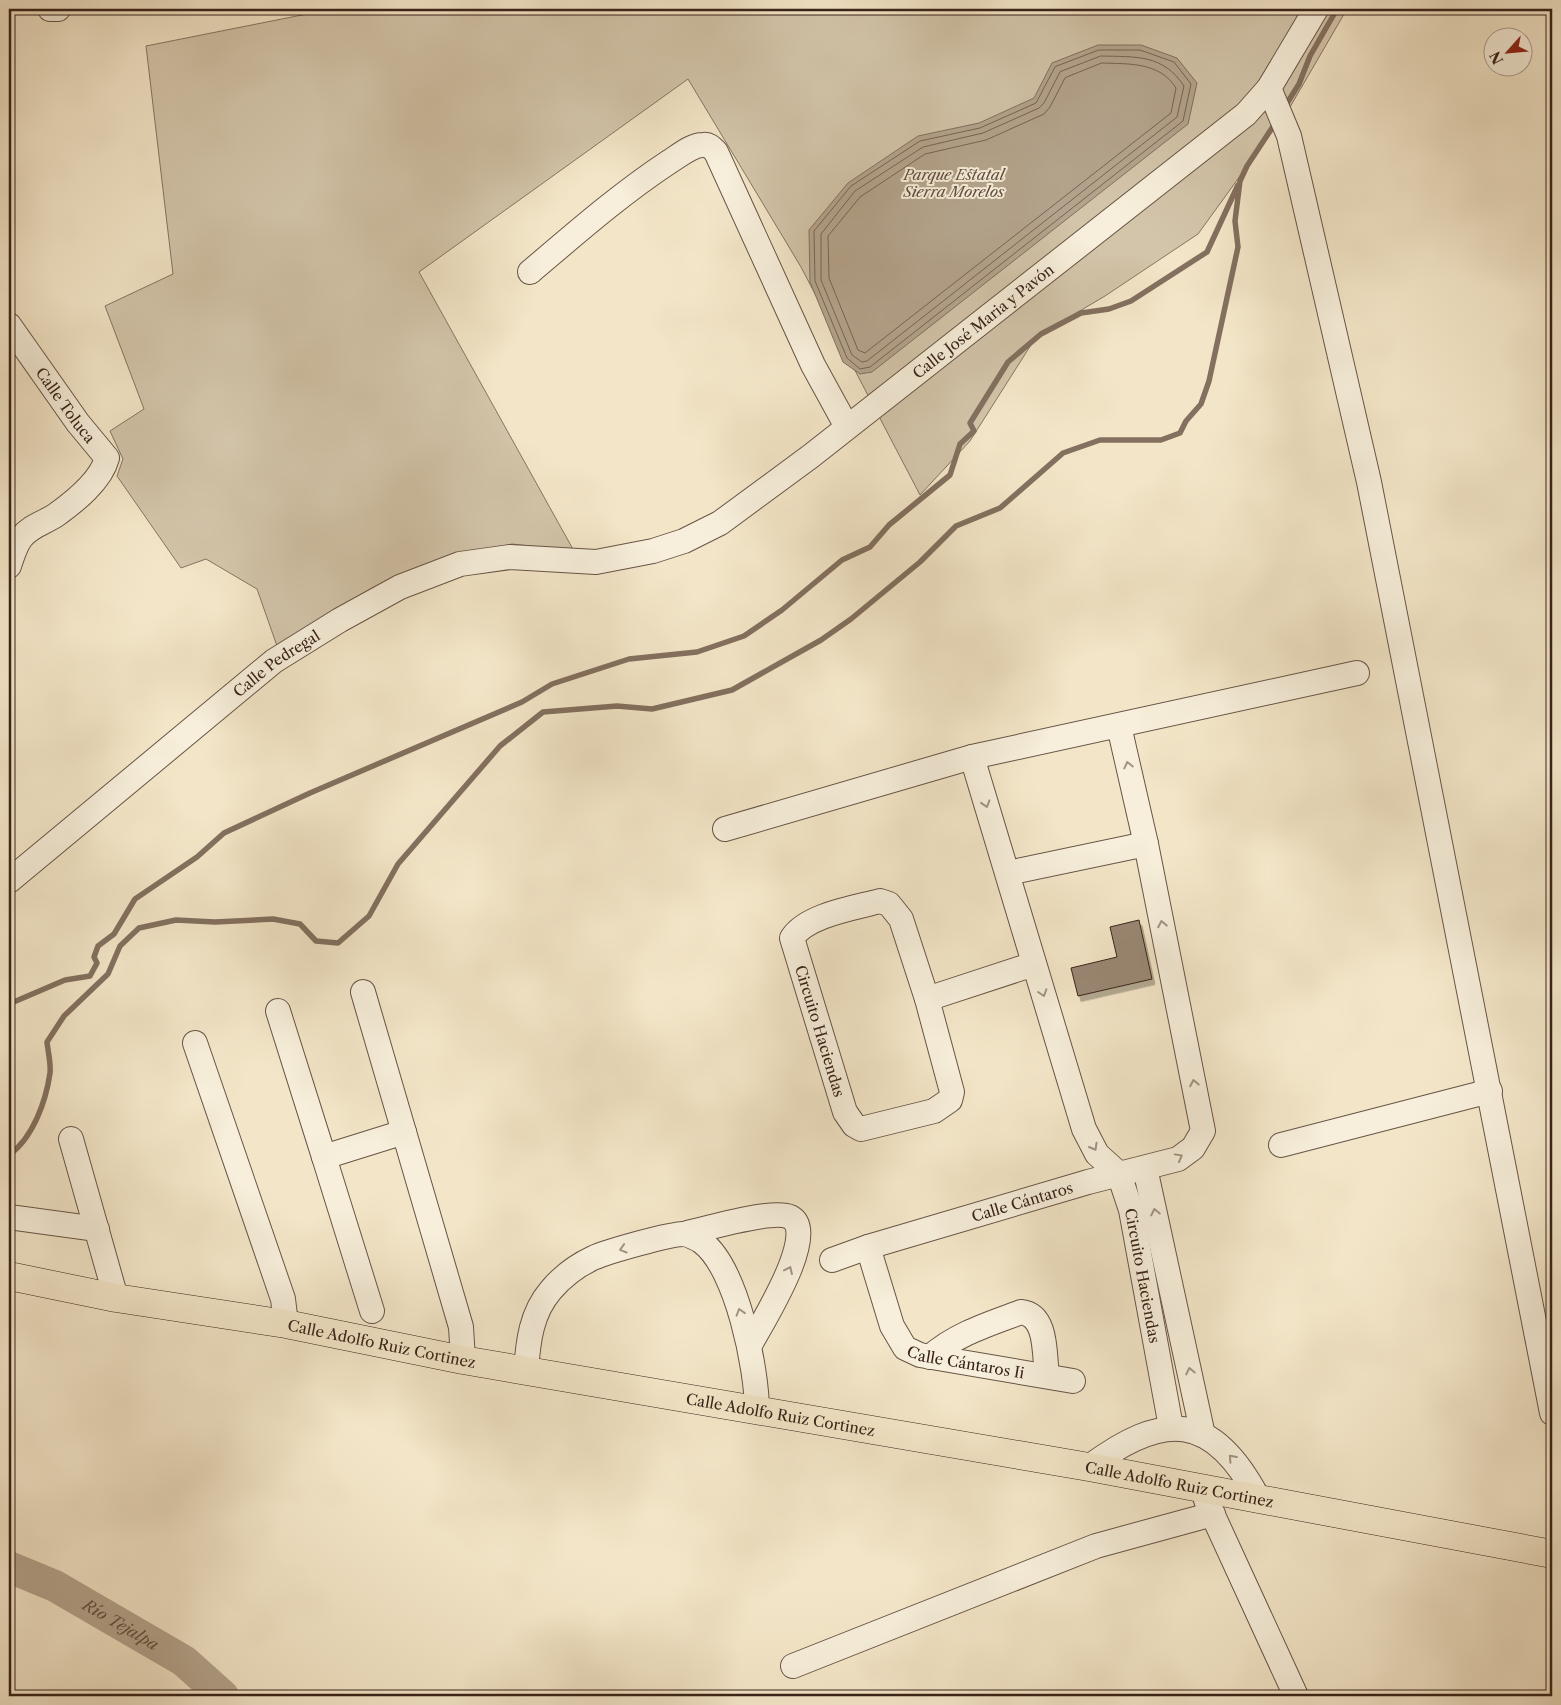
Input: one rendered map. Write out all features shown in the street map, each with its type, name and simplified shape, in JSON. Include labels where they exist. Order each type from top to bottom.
[{"type":"main road","name":"Calle Adolfo Ruiz Cortinez","points":[[9,1276],[116,1298],[286,1324],[463,1360],[1089,1467],[1552,1554]]},
{"type":"street","points":[[50,9],[58,9]]},
{"type":"street","name":"Calle José Maria y Pavón","points":[[596,562],[653,551],[684,541],[720,523],[847,427],[1246,114],[1273,96],[1316,9]]},
{"type":"street","points":[[1273,96],[1289,136],[1369,482],[1552,1413]]},
{"type":"street","points":[[530,272],[612,202],[650,175],[690,149],[703,145],[710,146],[716,152],[813,365],[847,427]]},
{"type":"street","name":"Calle Toluca","points":[[9,325],[78,423],[107,458],[101,472],[75,500],[54,516],[28,530],[20,539],[9,566]]},
{"type":"street","name":"Calle Pedregal","points":[[9,881],[274,661],[348,615],[400,587],[460,564],[510,557],[596,562]]},
{"type":"street","points":[[725,829],[972,758],[1357,673]]},
{"type":"street","points":[[1008,873],[1146,844],[1120,726]]},
{"type":"street","points":[[972,758],[1084,1130],[1097,1154],[1119,1174]]},
{"type":"street","name":"Calle Cántaros","points":[[832,1260],[868,1247],[1119,1174],[1178,1159],[1193,1148],[1203,1131],[1146,844]]},
{"type":"street","name":"Circuito Haciendas","points":[[880,901],[889,904],[902,919],[927,999],[952,1092],[950,1100],[934,1111],[861,1129],[854,1125],[845,1112],[792,938],[797,929],[815,920],[880,901]]},
{"type":"street","points":[[927,999],[1034,964]]},
{"type":"street","points":[[363,992],[461,1327],[463,1360]]},
{"type":"street","points":[[278,1011],[372,1311]]},
{"type":"street","points":[[195,1042],[283,1299],[286,1324]]},
{"type":"street","points":[[1282,1145],[1490,1091]]},
{"type":"street","points":[[324,1157],[404,1132]]},
{"type":"street","points":[[71,1138],[116,1298]]},
{"type":"street","name":"Circuito Haciendas","points":[[1145,1168],[1203,1435]]},
{"type":"street","name":"Circuito Haciendas","points":[[1119,1174],[1137,1238],[1171,1427]]},
{"type":"street","points":[[9,1216],[97,1229]]},
{"type":"street","points":[[526,1371],[529,1332],[538,1309],[550,1290],[566,1275],[593,1258],[652,1240],[684,1234],[724,1222],[788,1216],[795,1221],[799,1235],[798,1248],[790,1268],[750,1345]]},
{"type":"street","points":[[684,1234],[702,1241],[716,1257],[737,1303],[750,1345],[757,1385],[757,1411]]},
{"type":"street","name":"Calle Cántaros Ii","points":[[868,1247],[892,1326],[904,1348],[913,1353],[930,1357],[1073,1381]]},
{"type":"street","points":[[930,1357],[944,1344],[974,1329],[1021,1312],[1028,1312],[1035,1316],[1040,1326],[1047,1376]]},
{"type":"street","points":[[1089,1467],[1129,1440],[1171,1427],[1203,1435],[1230,1454],[1246,1474],[1258,1498]]},
{"type":"street","points":[[1200,1489],[1296,1696]]},
{"type":"street","points":[[793,1666],[1096,1546],[1213,1514]]},
{"type":"green space","name":"Parque Estatal Sierra Morelos","points":[[317,9],[1347,9],[1290,107],[1198,234],[1105,296],[1036,337],[970,441],[920,495],[801,267],[688,79],[419,272],[574,551],[512,544],[449,557],[374,587],[277,646],[257,589],[206,559],[181,568],[117,476],[123,459],[110,431],[144,409],[105,306],[173,274],[146,46],[317,12]]},
{"type":"water","points":[[1098,45],[1141,45],[1177,58],[1197,83],[1188,124],[872,372],[860,374],[843,362],[810,282],[809,230],[848,183],[918,136],[979,123],[1034,98],[1052,63]]},
{"type":"building","points":[[1139,920],[1152,979],[1078,996],[1071,968],[1117,957],[1110,927]]},
{"type":"waterway","points":[[1284,108],[1299,84],[1310,56],[1337,9]]},
{"type":"waterway","points":[[9,1155],[25,1139],[42,1107],[50,1073],[47,1042],[64,1016],[108,974],[120,946],[139,928],[176,920],[215,922],[273,919],[300,924],[316,941],[338,943],[369,916],[398,864],[500,746],[543,712],[617,706],[652,709],[732,690],[821,640],[851,619],[920,562],[956,526],[1000,508],[1063,453],[1100,440],[1161,440],[1180,433],[1186,421],[1201,404],[1209,381],[1238,247],[1235,221],[1240,181],[1247,166],[1276,122]]},
{"type":"waterway","points":[[9,1004],[65,980],[90,976],[97,963],[94,957],[98,946],[114,934],[135,899],[197,857],[224,833],[310,793],[522,702],[552,684],[629,659],[697,652],[744,636],[782,610],[842,560],[870,547],[889,525],[950,475],[960,444],[974,431],[970,423],[1008,362],[1041,334],[1081,313],[1109,309],[1131,301],[1207,252],[1238,185]]},
{"type":"waterway","name":"Río Tejalpa","points":[[9,1567],[55,1586],[184,1661],[223,1696]]}]
